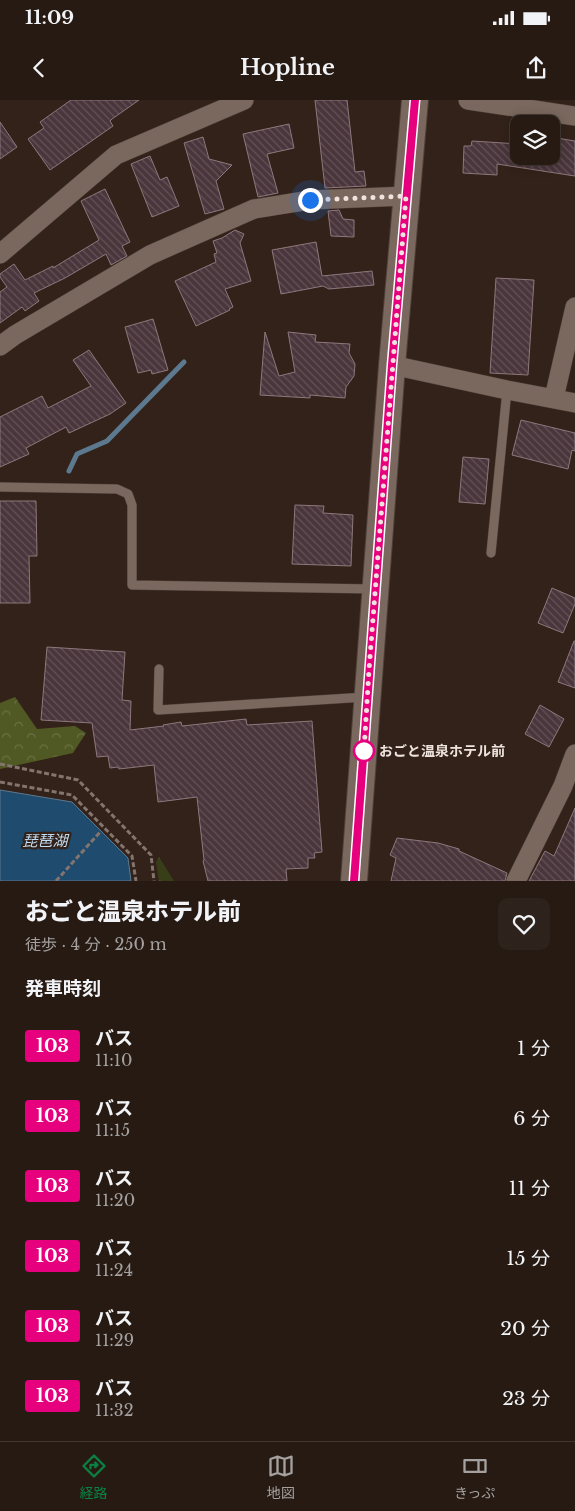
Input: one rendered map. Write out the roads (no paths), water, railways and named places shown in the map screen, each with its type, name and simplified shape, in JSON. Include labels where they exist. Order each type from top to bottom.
[{"type":"main road","points":[[354,881],[392,365],[415,100]]},
{"type":"street","points":[[0,254],[116,156],[244,100]]},
{"type":"street","points":[[468,100],[575,116]]},
{"type":"street","points":[[0,346],[15,335],[150,255],[254,209],[310,200],[406,196]]},
{"type":"street","points":[[554,398],[575,307]]},
{"type":"street","points":[[392,365],[575,403]]},
{"type":"street","points":[[516,881],[573,763]]},
{"type":"lane","points":[[491,554],[507,390]]},
{"type":"lane","points":[[0,487],[117,489],[128,494],[132,505],[132,585],[376,589]]},
{"type":"lane","points":[[159,669],[158,710],[368,696]]},
{"type":"water","name":"琵琶湖","points":[[0,790],[72,802],[128,858],[131,881],[0,881]]},
{"type":"waterway","points":[[69,471],[77,454],[107,441],[184,362]]},
{"type":"place","name":"おごと温泉ホテル前","points":[[364,751]]}]
